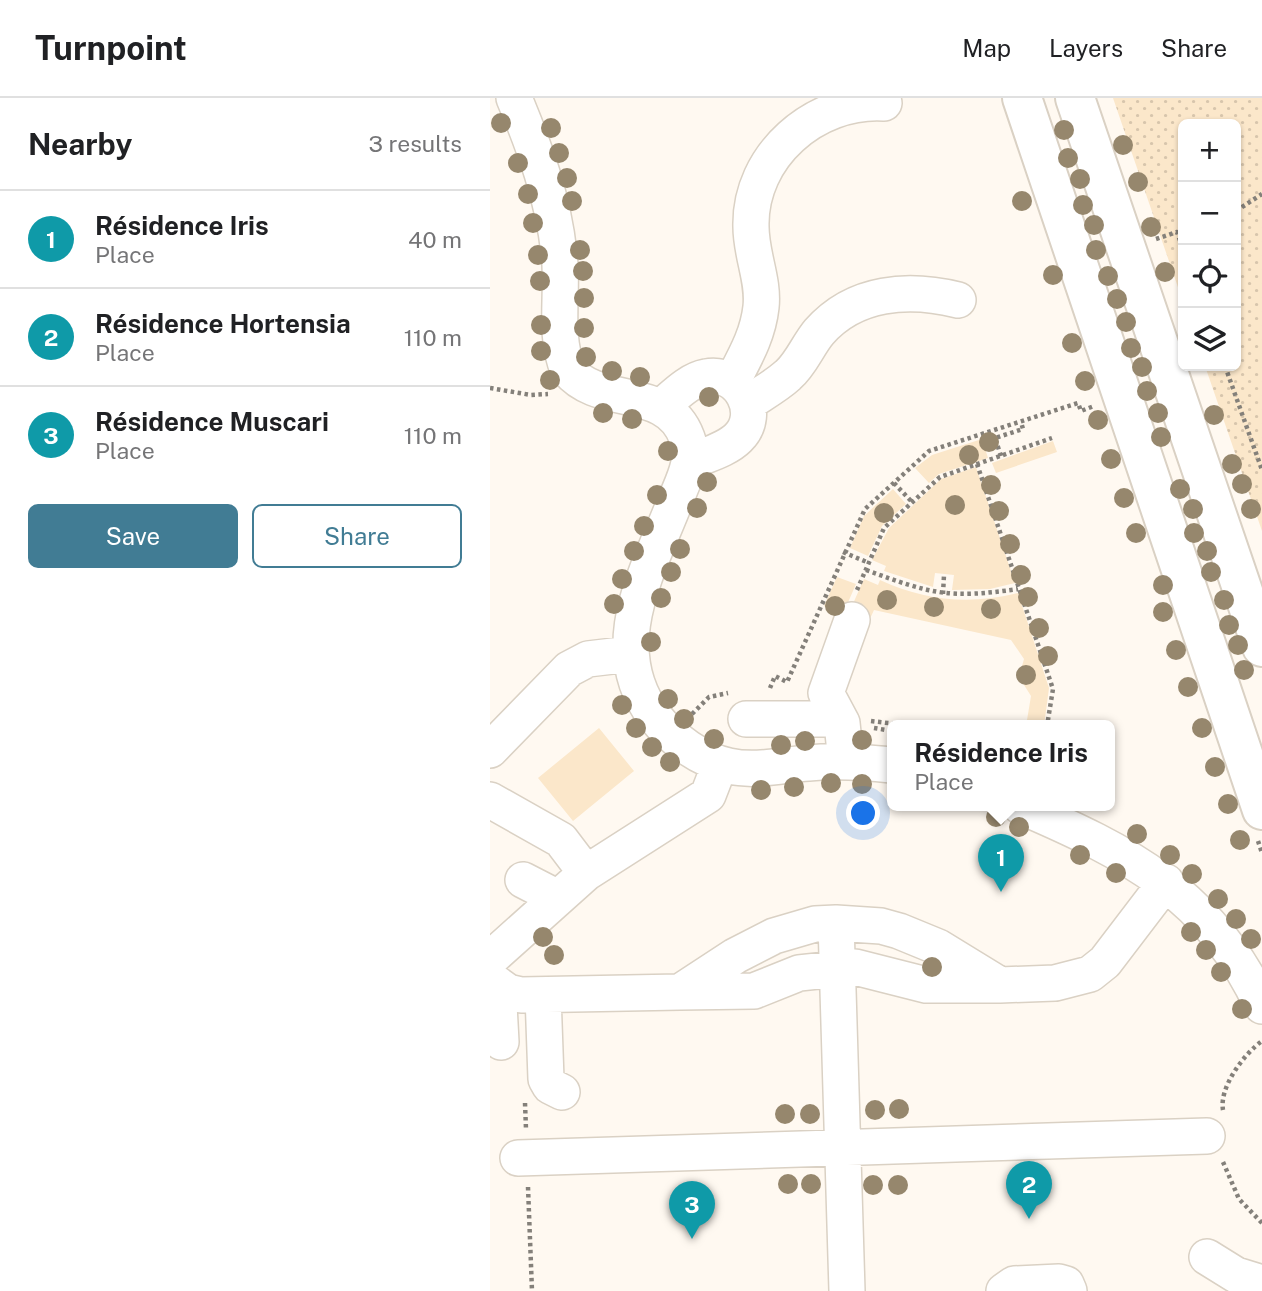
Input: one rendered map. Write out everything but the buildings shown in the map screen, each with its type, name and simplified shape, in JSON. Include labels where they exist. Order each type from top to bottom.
[{"type":"main road","points":[[1022,98],[1262,810]]},
{"type":"main road","points":[[1075,98],[1262,647]]},
{"type":"street","points":[[514,98],[538,158],[551,204],[560,256],[561,340],[568,370],[574,377],[594,388],[645,399],[661,407],[672,414],[687,438],[690,462],[632,613],[630,654],[640,692],[662,725],[694,751],[720,764],[753,769],[846,762],[887,765]]},
{"type":"street","points":[[740,392],[760,320],[761,288],[751,226],[752,208],[764,173],[784,144],[817,116],[852,103],[884,103]]},
{"type":"street","points":[[740,392],[789,375],[820,331],[842,312],[861,302],[881,296],[910,293],[958,300]]},
{"type":"street","points":[[661,407],[702,377],[723,377],[740,392],[749,414],[741,436],[732,444],[690,462]]},
{"type":"street","points":[[852,620],[826,692],[858,726]]},
{"type":"street","points":[[490,750],[569,669],[588,659],[630,654]]},
{"type":"street","points":[[749,705],[858,726]]},
{"type":"street","points":[[846,762],[858,726]]},
{"type":"street","points":[[501,1042],[492,979],[558,898],[586,873],[699,803],[713,788],[720,764]]},
{"type":"street","points":[[490,800],[561,840],[586,873]]},
{"type":"street","points":[[1031,811],[1104,844],[1166,881],[1201,914],[1226,943],[1262,1006]]},
{"type":"street","points":[[523,880],[558,898]]},
{"type":"street","points":[[492,979],[508,992],[543,995],[754,991],[799,973],[837,968],[872,970],[926,985],[1055,983],[1090,974],[1105,962],[1166,881]]},
{"type":"street","points":[[680,992],[735,956],[774,936],[815,924],[836,923],[881,926],[908,935],[938,947],[1000,985]]},
{"type":"street","points":[[836,923],[847,1291]]},
{"type":"street","points":[[543,995],[546,1079],[550,1086],[562,1092]]},
{"type":"street","points":[[522,1158],[1207,1136]]},
{"type":"street","points":[[1207,1257],[1236,1275],[1262,1283]]},
{"type":"street","points":[[1004,1291],[1014,1284],[1059,1282],[1066,1284],[1069,1291]]},
{"type":"path","points":[[1241,208],[1262,194]]},
{"type":"path","points":[[1227,371],[1262,470]]},
{"type":"path","points":[[490,388],[531,395],[552,393]]},
{"type":"path","points":[[690,716],[715,694],[727,693],[749,705],[775,676],[787,682],[860,514],[929,452],[1078,403],[1080,411],[1102,403]]},
{"type":"path","points":[[1001,456],[995,438],[1023,429],[1020,422]]},
{"type":"path","points":[[852,620],[845,617],[884,528],[912,502],[940,477],[1052,438]]},
{"type":"path","points":[[977,464],[1052,689],[1048,720]]},
{"type":"path","points":[[894,483],[912,502]]},
{"type":"path","points":[[843,552],[869,563]]},
{"type":"path","points":[[866,570],[911,587],[943,594],[980,594],[1019,589]]},
{"type":"path","points":[[943,594],[944,575]]},
{"type":"path","points":[[887,723],[856,720],[858,726],[887,729]]},
{"type":"path","points":[[522,1158],[532,1291]]},
{"type":"shaded area","points":[[1113,98],[1262,98],[1262,531],[1207,371],[1241,371],[1241,119],[1178,119],[1178,287]]},
{"type":"shaded area","points":[[982,439],[988,458],[939,474],[929,483],[915,468],[932,455]]},
{"type":"shaded area","points":[[1053,441],[1057,452],[996,473],[992,463]]},
{"type":"shaded area","points":[[976,467],[1015,583],[990,589],[952,590],[954,575],[935,573],[933,587],[884,571],[886,566],[872,560],[889,528],[941,479]]},
{"type":"shaded area","points":[[893,489],[906,504],[882,526],[868,556],[850,548],[864,516]]},
{"type":"shaded area","points":[[837,577],[856,584],[843,614],[824,606]]},
{"type":"shaded area","points":[[864,579],[878,585],[880,580],[914,593],[948,599],[982,599],[1018,593],[1049,688],[1045,720],[1027,720],[1031,696],[1019,677],[1024,659],[1011,640],[874,610],[861,638],[847,617]]},
{"type":"shaded area","points":[[599,728],[634,771],[573,821],[538,778]]},
{"type":"place","name":"Résidence Iris","points":[[1001,892]]},
{"type":"place","name":"Résidence Hortensia","points":[[1029,1219]]},
{"type":"place","name":"Résidence Muscari","points":[[692,1239]]}]
